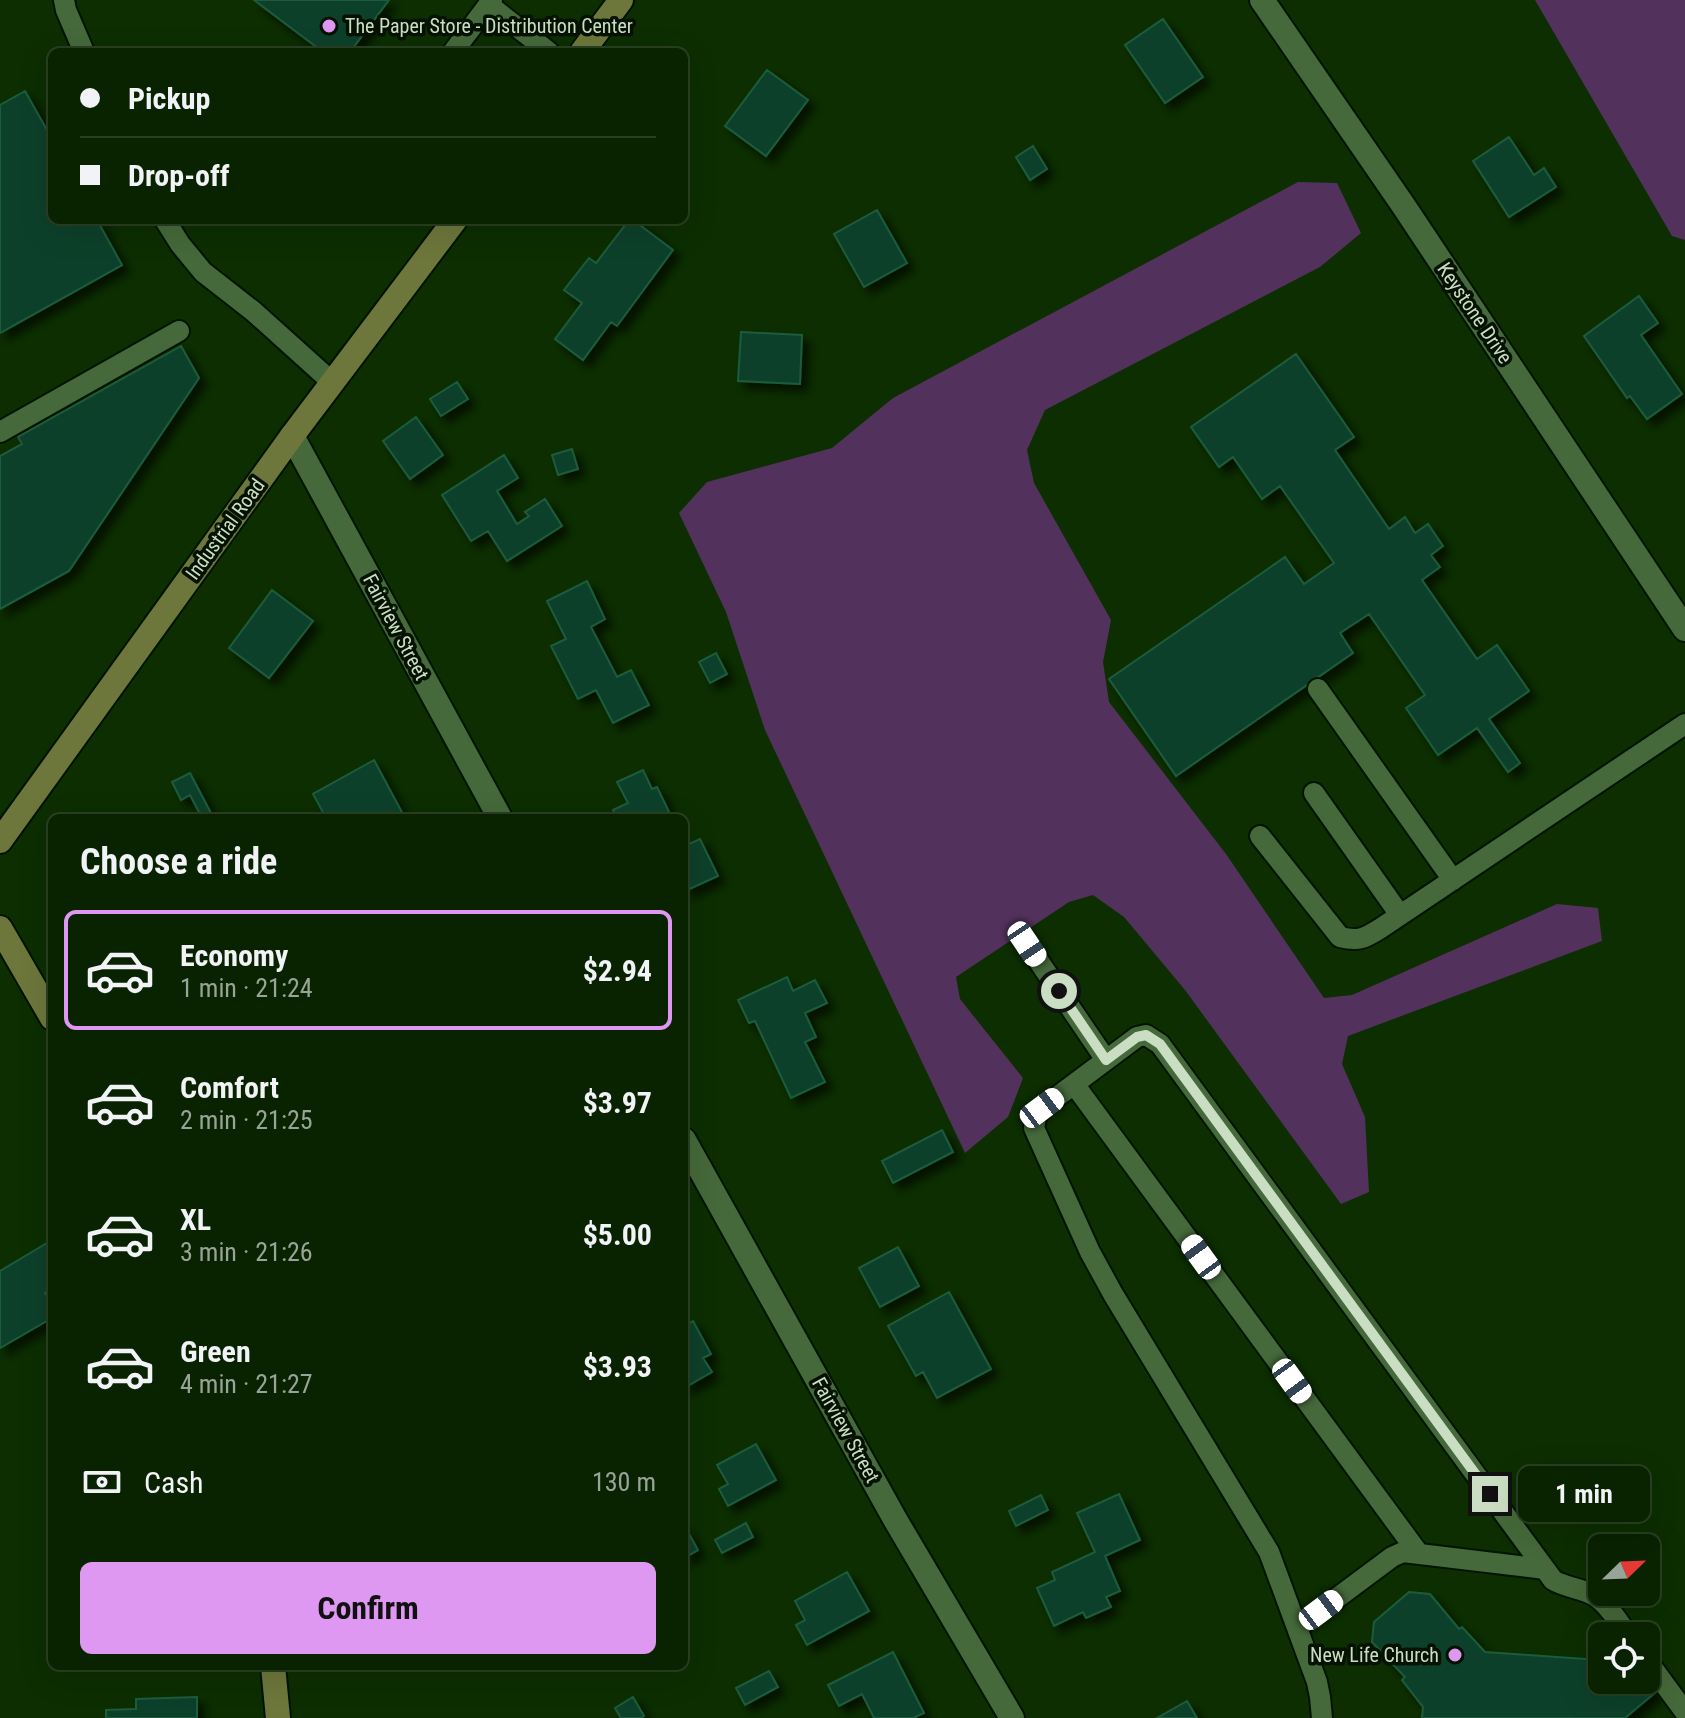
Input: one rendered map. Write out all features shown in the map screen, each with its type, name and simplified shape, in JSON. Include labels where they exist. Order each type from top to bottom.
[{"type":"street","points":[[585,48],[621,0]]},
{"type":"street","name":"Keystone Drive","points":[[1262,0],[1403,205],[1685,629]]},
{"type":"street","name":"Industrial Road","points":[[0,841],[292,436],[452,224]]},
{"type":"street","name":"Fairview Street","points":[[292,436],[498,814]]},
{"type":"street","points":[[0,928],[48,1011]]},
{"type":"street","name":"Fairview Street","points":[[688,1147],[896,1521],[1012,1718]]},
{"type":"street","points":[[273,1670],[278,1718]]},
{"type":"lane","points":[[64,0],[82,48]]},
{"type":"lane","points":[[456,48],[491,2],[544,48]]},
{"type":"lane","points":[[168,224],[203,272],[253,311],[333,383]]},
{"type":"lane","points":[[0,432],[179,331]]},
{"type":"lane","points":[[1318,689],[1453,880]]},
{"type":"lane","points":[[1260,836],[1340,937],[1354,941],[1367,937],[1685,724]]},
{"type":"lane","points":[[1314,793],[1400,915]]},
{"type":"lane","points":[[1027,944],[1106,1060]]},
{"type":"lane","points":[[1322,1718],[1317,1682],[1269,1552],[1113,1294],[1090,1252],[1034,1128],[1042,1108],[1137,1037],[1146,1035],[1160,1044],[1553,1580],[1598,1598],[1618,1622]]},
{"type":"lane","points":[[1074,1084],[1419,1554]]},
{"type":"lane","points":[[1298,1627],[1403,1552],[1545,1569]]},
{"type":"lane","points":[[1660,1678],[1685,1712]]},
{"type":"shaded area","points":[[1535,0],[1685,0],[1685,240],[1672,236]]},
{"type":"shaded area","points":[[1298,182],[1337,183],[1361,233],[1320,267],[1045,410],[1027,450],[1034,483],[1111,620],[1103,662],[1109,702],[1226,854],[1324,998],[1352,995],[1557,904],[1598,908],[1602,941],[1348,1036],[1342,1064],[1365,1117],[1369,1192],[1341,1204],[1185,990],[1124,917],[1093,895],[1069,902],[956,977],[960,999],[1023,1078],[1008,1117],[965,1153],[765,730],[726,612],[679,513],[707,482],[832,448],[893,398]]},
{"type":"building","name":"The Paper Store - Distribution Center","points":[[254,0],[389,0],[353,48],[318,48]]},
{"type":"building","points":[[1163,19],[1203,77],[1165,103],[1125,45]]},
{"type":"building","points":[[767,70],[808,100],[766,156],[725,126]]},
{"type":"building","points":[[25,91],[48,132],[48,224],[99,224],[122,265],[0,333],[0,105]]},
{"type":"building","points":[[1509,137],[1534,175],[1544,168],[1556,187],[1509,217],[1473,161]]},
{"type":"building","points":[[1033,146],[1047,169],[1030,180],[1016,157]]},
{"type":"building","points":[[877,210],[907,263],[864,287],[834,234]]},
{"type":"building","points":[[626,224],[638,224],[673,250],[617,326],[611,322],[583,360],[555,339],[582,303],[564,290],[589,258],[596,263]]},
{"type":"building","points":[[1639,296],[1658,323],[1641,335],[1682,394],[1647,419],[1630,396],[1627,398],[1584,336]]},
{"type":"building","points":[[741,332],[802,335],[800,384],[738,381]]},
{"type":"building","points":[[181,346],[199,378],[69,571],[0,609],[0,456],[22,444],[18,437]]},
{"type":"building","points":[[1296,354],[1354,437],[1335,450],[1389,529],[1405,517],[1415,533],[1428,524],[1443,546],[1431,555],[1440,567],[1422,580],[1477,659],[1497,645],[1529,691],[1489,719],[1520,763],[1508,772],[1477,728],[1438,755],[1406,708],[1425,695],[1369,614],[1340,633],[1353,653],[1176,776],[1109,679],[1285,557],[1304,584],[1334,563],[1280,486],[1262,499],[1233,457],[1219,467],[1191,427]]},
{"type":"building","points":[[457,382],[468,399],[441,416],[430,399]]},
{"type":"building","points":[[416,417],[443,455],[410,479],[383,441]]},
{"type":"building","points":[[572,449],[578,469],[558,475],[552,455]]},
{"type":"building","points":[[504,455],[518,478],[497,491],[517,524],[529,516],[525,512],[545,499],[562,526],[507,561],[488,531],[471,541],[442,495]]},
{"type":"building","points":[[587,581],[605,619],[591,627],[617,677],[631,670],[649,705],[613,723],[596,690],[578,699],[551,646],[566,639],[547,601]]},
{"type":"building","points":[[272,590],[313,621],[269,678],[229,648]]},
{"type":"building","points":[[716,653],[727,674],[710,683],[699,662]]},
{"type":"building","points":[[374,760],[403,814],[324,814],[313,794]]},
{"type":"building","points":[[643,770],[652,789],[657,787],[670,814],[615,814],[613,810],[628,803],[617,782]]},
{"type":"building","points":[[190,773],[211,814],[200,814],[190,795],[181,800],[172,782]]},
{"type":"building","points":[[700,839],[718,876],[688,890],[688,845]]},
{"type":"building","points":[[787,977],[793,991],[815,980],[827,1003],[805,1013],[816,1037],[805,1042],[825,1082],[791,1098],[755,1021],[749,1023],[738,1000]]},
{"type":"building","points":[[942,1130],[953,1152],[893,1183],[882,1161]]},
{"type":"building","points":[[48,1242],[48,1291],[45,1293],[48,1297],[48,1320],[0,1348],[0,1271]]},
{"type":"building","points":[[898,1247],[919,1286],[880,1307],[859,1268]]},
{"type":"building","points":[[949,1292],[991,1369],[937,1398],[923,1372],[916,1376],[888,1326]]},
{"type":"building","points":[[693,1321],[711,1354],[703,1358],[712,1372],[688,1386],[688,1324]]},
{"type":"building","points":[[756,1444],[776,1480],[728,1506],[719,1489],[728,1484],[717,1465]]},
{"type":"building","points":[[1119,1494],[1140,1540],[1105,1556],[1120,1591],[1106,1597],[1111,1607],[1086,1618],[1083,1612],[1054,1626],[1037,1588],[1055,1580],[1052,1572],[1095,1552],[1077,1513]]},
{"type":"building","points":[[1041,1495],[1048,1510],[1016,1526],[1009,1511]]},
{"type":"building","points":[[746,1523],[753,1537],[722,1553],[715,1540]]},
{"type":"building","points":[[688,1532],[698,1550],[688,1556]]},
{"type":"building","points":[[847,1572],[869,1611],[807,1645],[796,1625],[805,1620],[795,1601]]},
{"type":"building","name":"New Life Church","points":[[1409,1592],[1430,1594],[1459,1629],[1462,1627],[1485,1652],[1588,1659],[1588,1694],[1654,1694],[1625,1718],[1422,1718],[1423,1707],[1402,1680],[1405,1677],[1372,1642],[1374,1622]]},
{"type":"building","points":[[893,1652],[924,1713],[913,1718],[874,1718],[862,1694],[839,1706],[828,1685]]},
{"type":"building","points":[[769,1671],[778,1687],[745,1705],[736,1688]]},
{"type":"building","points":[[197,1697],[197,1718],[106,1718],[106,1710],[136,1709],[136,1699]]},
{"type":"building","points":[[633,1697],[644,1716],[621,1718],[615,1708]]},
{"type":"building","points":[[1187,1701],[1197,1718],[1157,1718]]},
{"type":"place","name":"The Paper Store - Distribution Center","points":[[329,26]]},
{"type":"place","name":"New Life Church","points":[[1455,1655]]},
{"type":"route","points":[[1059,991],[1106,1060],[1137,1037],[1146,1035],[1160,1044],[1490,1494]]}]
